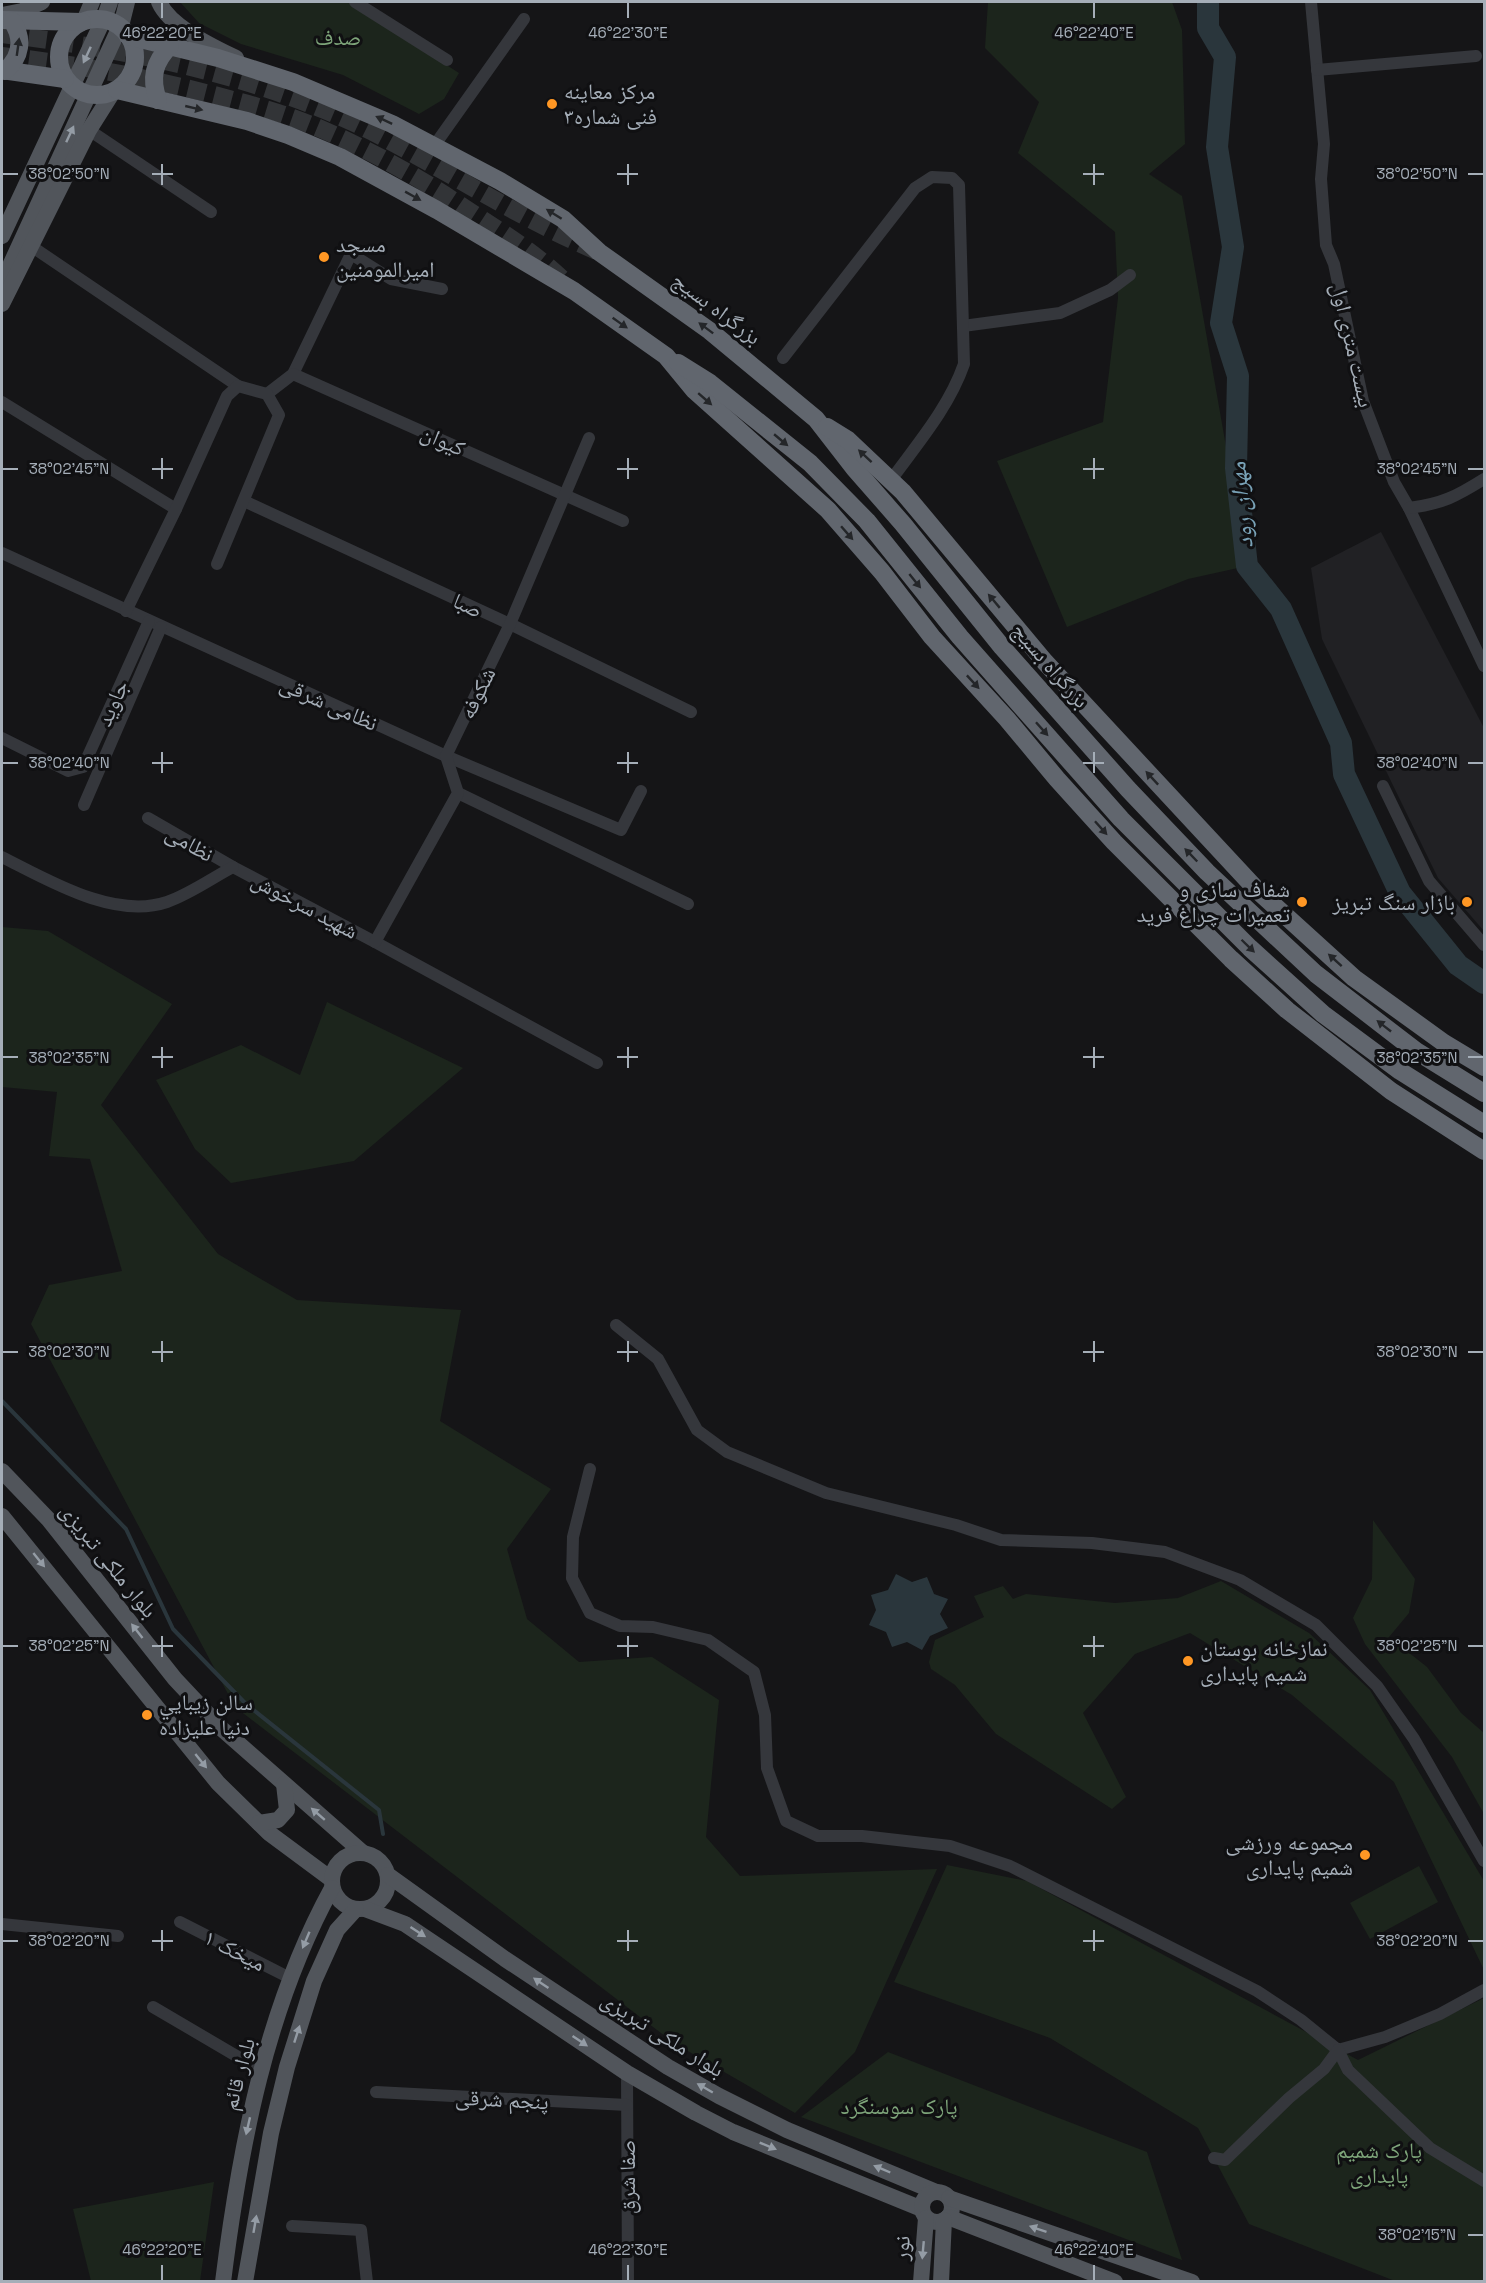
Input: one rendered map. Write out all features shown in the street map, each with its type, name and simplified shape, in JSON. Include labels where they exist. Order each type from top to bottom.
[{"type":"highway","points":[[5,19],[83,22],[106,20],[127,34],[134,47],[133,71],[126,82],[115,91],[101,96],[76,89],[66,80],[60,69],[60,46],[72,28],[83,22]]},
{"type":"highway","points":[[3,70],[17,57],[20,48],[17,29],[5,19]]},
{"type":"highway","name":"بزرگراه بسیج","points":[[127,34],[263,72],[322,93],[392,124],[500,181],[562,219],[599,252],[710,331],[816,419],[1002,647],[1128,789],[1207,872],[1316,974],[1416,1051],[1485,1093]]},
{"type":"highway","points":[[158,100],[153,80],[154,70],[157,61],[170,46]]},
{"type":"highway","points":[[3,70],[66,80]]},
{"type":"highway","points":[[115,91],[247,121],[340,157],[437,210],[574,291],[666,356],[710,383],[810,463],[867,521],[960,637],[1121,819],[1250,948],[1323,1014],[1400,1071],[1485,1124]]},
{"type":"highway","points":[[666,356],[694,390],[828,510],[882,572],[932,637],[1007,718],[1057,779],[1114,842],[1231,959],[1287,1010],[1390,1091],[1485,1151]]},
{"type":"highway","points":[[816,419],[848,440],[903,492],[1059,678],[1256,889],[1354,978],[1444,1043],[1485,1067]]},
{"type":"main road","points":[[5,19],[42,2]]},
{"type":"main road","points":[[83,22],[92,2]]},
{"type":"main road","points":[[2,236],[110,2]]},
{"type":"main road","points":[[2,283],[122,22],[127,2]]},
{"type":"main road","points":[[127,34],[137,2]]},
{"type":"main road","points":[[159,2],[163,11],[194,36],[263,72]]},
{"type":"main road","points":[[2,211],[48,112],[66,80]]},
{"type":"main road","points":[[2,304],[89,130],[115,91]]},
{"type":"main road","name":"بلوار ملکى تبریزى","points":[[2,1471],[49,1520],[175,1678],[222,1729],[362,1852]]},
{"type":"main road","points":[[2,1516],[218,1783],[269,1833],[332,1884],[341,1902],[405,1924],[627,2073],[733,2132],[924,2214],[935,2222],[946,2218],[952,2208],[942,2195],[931,2193],[923,2199],[924,2214]]},
{"type":"main road","points":[[259,1823],[278,1820],[287,1810],[284,1784]]},
{"type":"main road","points":[[332,1884],[333,1871],[345,1857],[362,1852],[379,1860],[388,1875],[386,1893],[374,1906],[361,1909]]},
{"type":"main road","name":"بلوار ملکى تبریزى","points":[[388,1875],[505,1959],[688,2078],[787,2130],[942,2195],[1192,2282]]},
{"type":"main road","name":"بلوار قائم","points":[[223,2282],[238,2174],[247,2128],[278,2011],[314,1920],[332,1884]]},
{"type":"main road","name":"بلوار قائم","points":[[245,2282],[271,2133],[287,2067],[314,1981],[332,1940],[337,1930],[361,1909]]},
{"type":"main road","name":"نور","points":[[921,2282],[924,2214]]},
{"type":"main road","points":[[946,2218],[1115,2282]]},
{"type":"main road","name":"نور","points":[[941,2282],[946,2218]]},
{"type":"street","points":[[355,2],[447,60]]},
{"type":"street","name":"بیست متری اول","points":[[1311,2],[1324,144],[1321,179],[1326,245],[1334,264],[1363,401],[1394,482],[1409,508],[1485,666]]},
{"type":"street","points":[[434,146],[524,19]]},
{"type":"street","points":[[1317,70],[1476,56]]},
{"type":"street","points":[[89,130],[211,212]]},
{"type":"street","points":[[783,358],[915,188],[932,177],[952,178],[959,185],[964,364],[956,387],[891,480]]},
{"type":"street","points":[[31,246],[238,386],[267,394],[279,415],[217,564]]},
{"type":"street","points":[[267,394],[293,374],[351,254],[391,279],[442,290]]},
{"type":"street","points":[[963,326],[1060,313],[1110,290],[1130,275]]},
{"type":"street","name":"کیوان","points":[[293,374],[623,521]]},
{"type":"street","points":[[126,611],[176,509],[227,396],[238,386]]},
{"type":"street","points":[[2,402],[176,509]]},
{"type":"street","name":"شکوفه","points":[[446,756],[510,624],[589,438]]},
{"type":"street","points":[[1409,508],[1436,505],[1463,493],[1485,479]]},
{"type":"street","name":"صبا","points":[[243,501],[510,624],[691,712]]},
{"type":"street","name":"نظامی شرقی","points":[[2,552],[126,611],[446,756],[621,830],[641,791]]},
{"type":"street","name":"جاوید","points":[[2,738],[68,771],[83,767],[149,621]]},
{"type":"street","points":[[84,805],[161,627]]},
{"type":"street","points":[[446,756],[458,793],[688,904]]},
{"type":"street","points":[[1383,786],[1429,881],[1485,945]]},
{"type":"street","points":[[375,942],[458,793]]},
{"type":"street","name":"نظامی","points":[[148,818],[233,867]]},
{"type":"street","name":"شهید سرخوش","points":[[2,857],[100,902],[139,908],[168,902],[233,867],[597,1063]]},
{"type":"street","points":[[616,1325],[658,1359],[698,1430],[727,1452],[826,1493],[956,1525],[1001,1540],[1092,1543],[1165,1552],[1240,1580],[1316,1625],[1377,1686],[1414,1739],[1485,1861]]},
{"type":"street","points":[[590,1469],[573,1537],[572,1578],[590,1614],[620,1626],[652,1628],[708,1640],[754,1672],[765,1715],[767,1768],[786,1821],[818,1836],[862,1836],[950,1846],[1010,1866],[1257,1991],[1300,2020],[1338,2050],[1348,2070],[1430,2148],[1485,2181]]},
{"type":"street","name":"میخک ۱","points":[[180,1922],[290,1978]]},
{"type":"street","points":[[2,1924],[118,1936]]},
{"type":"street","points":[[1214,2158],[1225,2160],[1245,2143],[1289,2098],[1324,2069],[1338,2050],[1385,2037],[1440,2014],[1485,1990]]},
{"type":"street","points":[[153,2007],[262,2071]]},
{"type":"street","name":"صفا شرق","points":[[627,2073],[628,2282]]},
{"type":"street","name":"پنجم شرقی","points":[[376,2092],[627,2105]]},
{"type":"street","points":[[292,2226],[361,2230],[367,2282]]},
{"type":"shaded area","points":[[1381,532],[1484,728],[1484,931],[1438,878],[1322,639],[1311,568]]},
{"type":"shaded area","points":[[896,1574],[912,1582],[927,1577],[934,1594],[948,1599],[940,1614],[948,1628],[930,1636],[922,1650],[907,1642],[892,1647],[886,1632],[869,1625],[876,1610],[871,1595],[888,1590]]},
{"type":"green space","name":"صدف","points":[[180,2],[348,2],[459,73],[444,99],[419,114],[343,75],[241,44],[199,23]]},
{"type":"green space","points":[[988,2],[1172,2],[1182,30],[1185,144],[1149,174],[1182,196],[1247,566],[1188,579],[1067,627],[997,461],[1103,422],[1118,298],[1115,232],[1018,153],[1039,102],[985,48]]},
{"type":"green space","points":[[2,927],[48,931],[172,1004],[101,1105],[218,1254],[297,1300],[461,1310],[440,1421],[551,1489],[507,1549],[527,1619],[579,1662],[652,1657],[719,1700],[706,1837],[740,1876],[937,1869],[855,2052],[795,2113],[674,2043],[235,1707],[31,1324],[49,1285],[122,1271],[90,1159],[49,1156],[57,1092],[2,1087]]},
{"type":"green space","points":[[327,1002],[463,1068],[354,1161],[231,1183],[195,1149],[156,1080],[241,1045],[300,1075]]},
{"type":"green space","points":[[1373,1520],[1415,1579],[1409,1613],[1389,1637],[1427,1667],[1461,1713],[1484,1733],[1484,1814],[1452,1757],[1365,1644],[1353,1618],[1372,1579]]},
{"type":"green space","points":[[1221,1581],[1309,1633],[1370,1690],[1484,1881],[1484,1970],[1394,1782],[1292,1695],[1190,1633],[1135,1654],[1083,1713],[1126,1797],[1112,1809],[996,1734],[955,1685],[931,1669],[929,1662],[935,1640],[984,1617],[974,1596],[1003,1586],[1013,1599],[1026,1594],[1115,1603],[1178,1598]]},
{"type":"green space","name":"پارک شمیم پایداری","points":[[947,1865],[1027,1881],[1358,2060],[1484,1998],[1484,2281],[1395,2281],[1249,2224],[1198,2128],[1050,2038],[894,1982]]},
{"type":"green space","points":[[1419,1866],[1438,1902],[1370,1939],[1350,1903]]},
{"type":"green space","name":"پارک سوسنگرد","points":[[888,2052],[1147,2152],[1182,2260],[801,2117]]},
{"type":"green space","points":[[214,2182],[200,2281],[91,2281],[73,2209]]},
{"type":"waterway","name":"مهران رود","points":[[1208,2],[1208,28],[1225,57],[1217,147],[1233,247],[1221,323],[1238,376],[1236,468],[1247,566],[1281,609],[1341,743],[1344,774],[1400,893],[1458,965],[1484,983]]},
{"type":"waterway","points":[[2,1401],[126,1529],[173,1629],[246,1704],[379,1810],[383,1834]]},
{"type":"tunnel","points":[[2,34],[96,48],[192,67],[285,95],[373,132],[512,209],[597,251]]},
{"type":"tunnel","points":[[2,56],[120,74],[207,93],[256,106],[321,129],[360,147],[436,190],[520,245],[564,281]]},
{"type":"place","name":"مرکز معاینه فنی شماره۳","points":[[552,104]]},
{"type":"place","name":"مسجد امیرالمومنین","points":[[324,257]]},
{"type":"place","name":"شفاف سازی و تعمیرات چراغ فرید","points":[[1302,902]]},
{"type":"place","name":"بازار سنگ تبریز","points":[[1467,902]]},
{"type":"place","name":"نمازخانه بوستان شمیم پایداری","points":[[1188,1661]]},
{"type":"place","name":"سالن زيبايي دنيا عليزاده","points":[[147,1715]]},
{"type":"place","name":"مجموعه ورزشی شمیم پایداری","points":[[1365,1855]]}]
